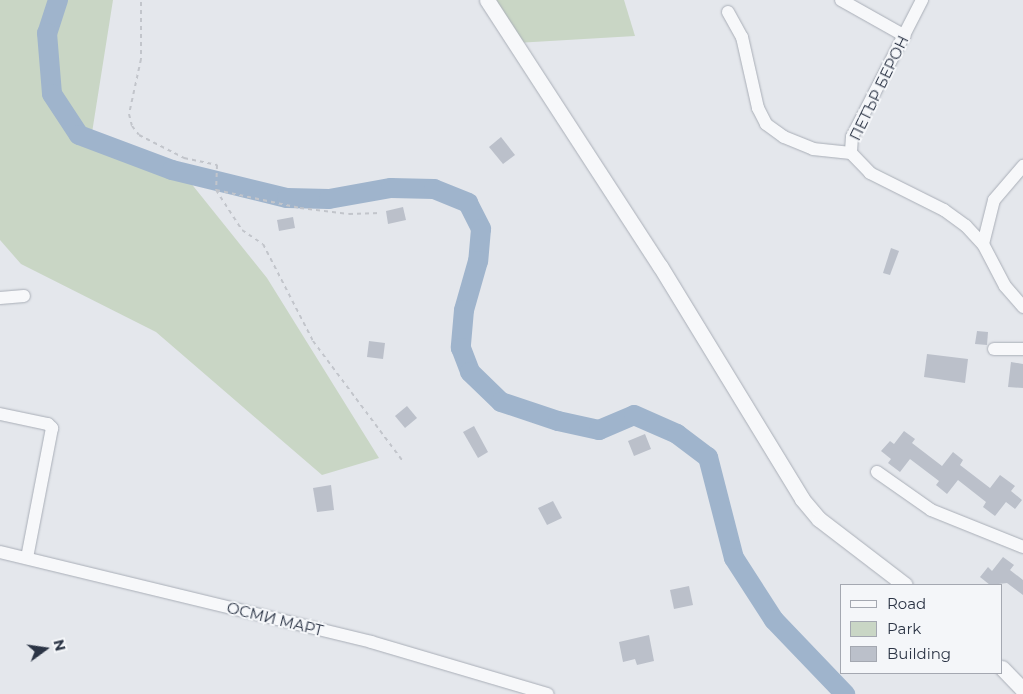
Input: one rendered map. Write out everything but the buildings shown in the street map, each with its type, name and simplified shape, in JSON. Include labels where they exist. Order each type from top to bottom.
[{"type":"street","points":[[487,0],[660,266],[802,499],[819,519],[904,584]]},
{"type":"street","points":[[842,0],[904,36]]},
{"type":"street","name":"ПЕТЪР БЕРОН","points":[[922,0],[852,137],[852,153],[870,173],[944,210],[983,244],[1005,286],[1023,306]]},
{"type":"street","points":[[728,12],[742,36],[758,108],[766,124],[784,137],[813,149],[852,153]]},
{"type":"street","points":[[983,244],[994,200],[1023,166]]},
{"type":"street","points":[[0,298],[24,296]]},
{"type":"street","points":[[994,349],[1023,349]]},
{"type":"street","points":[[0,414],[48,424],[52,428],[27,558]]},
{"type":"street","points":[[877,472],[932,510],[1023,547]]},
{"type":"street","name":"ОСМИ МАРТ","points":[[0,552],[371,642],[548,694]]},
{"type":"street","points":[[1003,669],[1023,690]]},
{"type":"path","points":[[141,2],[141,59],[129,114],[132,126],[139,135],[184,158],[217,165],[216,190],[242,230],[263,244],[313,341],[402,460]]},
{"type":"path","points":[[216,190],[300,208],[349,214],[382,213]]},
{"type":"green space","points":[[0,0],[113,0],[91,139],[190,182],[267,278],[379,458],[322,475],[156,332],[21,264],[0,240]]},
{"type":"green space","points":[[486,0],[624,0],[635,36],[516,43]]},
{"type":"waterway","points":[[58,0],[47,33],[52,94],[79,135],[172,170],[287,198],[329,199],[391,188],[434,189],[468,203],[481,229],[478,261],[464,310],[461,348],[470,372],[501,402],[558,421],[599,430],[634,415],[677,434],[708,457],[734,558],[774,620],[845,694]]}]
